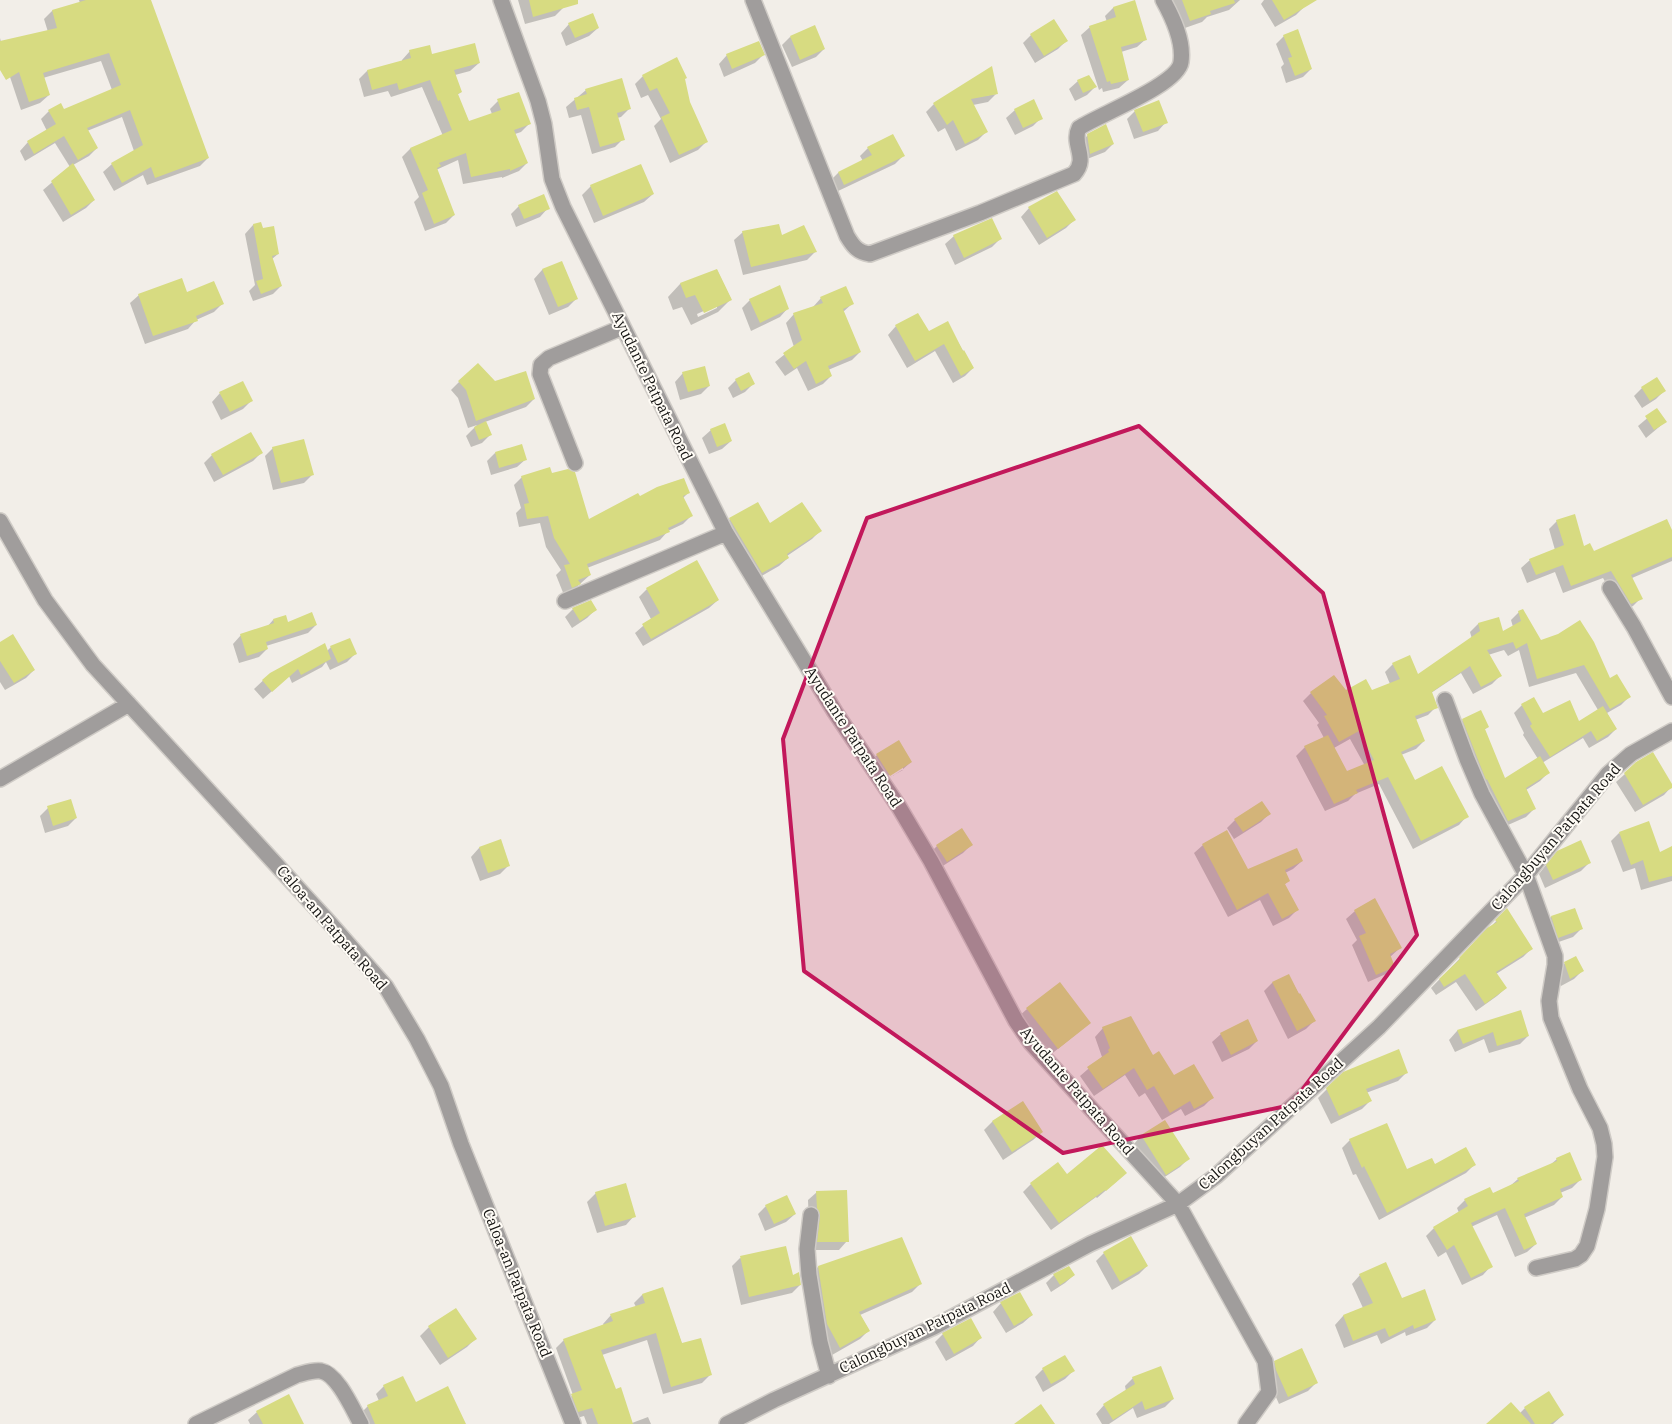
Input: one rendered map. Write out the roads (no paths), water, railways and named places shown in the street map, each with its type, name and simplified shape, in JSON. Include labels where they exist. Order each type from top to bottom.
[{"type":"street","name":"Ayudante Patpata Road","points":[[501,0],[538,101],[544,124],[552,179],[563,208],[726,533],[835,712],[931,861],[1016,1021],[1031,1043],[1178,1204],[1265,1361],[1269,1392],[1246,1424]]},
{"type":"street","points":[[752,0],[847,236],[854,248],[870,254],[980,213],[1074,174],[1079,168],[1081,160],[1077,137],[1079,128],[1120,108],[1177,72],[1181,64],[1182,52],[1175,24],[1163,0]]},
{"type":"street","points":[[575,463],[540,374],[541,364],[550,358],[623,327]]},
{"type":"street","name":"Caloa-an Patpata Road","points":[[0,522],[45,600],[93,665],[328,921],[386,987],[417,1039],[441,1086],[465,1153],[573,1424]]},
{"type":"street","points":[[565,600],[726,533]]},
{"type":"street","points":[[1610,588],[1634,626],[1672,697]]},
{"type":"street","points":[[1445,700],[1467,760],[1482,794],[1526,875],[1555,956],[1549,1001],[1552,1018],[1580,1089],[1600,1128],[1604,1144],[1605,1157],[1597,1209],[1587,1246],[1581,1255],[1575,1259],[1536,1268]]},
{"type":"street","points":[[0,780],[129,704]]},
{"type":"street","name":"Calongbuyan Patpata Road","points":[[727,1424],[934,1327],[1090,1244],[1178,1204],[1216,1176],[1379,1027],[1526,875],[1608,774],[1631,754],[1672,731]]},
{"type":"street","points":[[811,1215],[807,1249],[809,1275],[820,1342],[829,1376]]},
{"type":"street","points":[[196,1424],[297,1375],[322,1371],[335,1379],[362,1424]]}]
